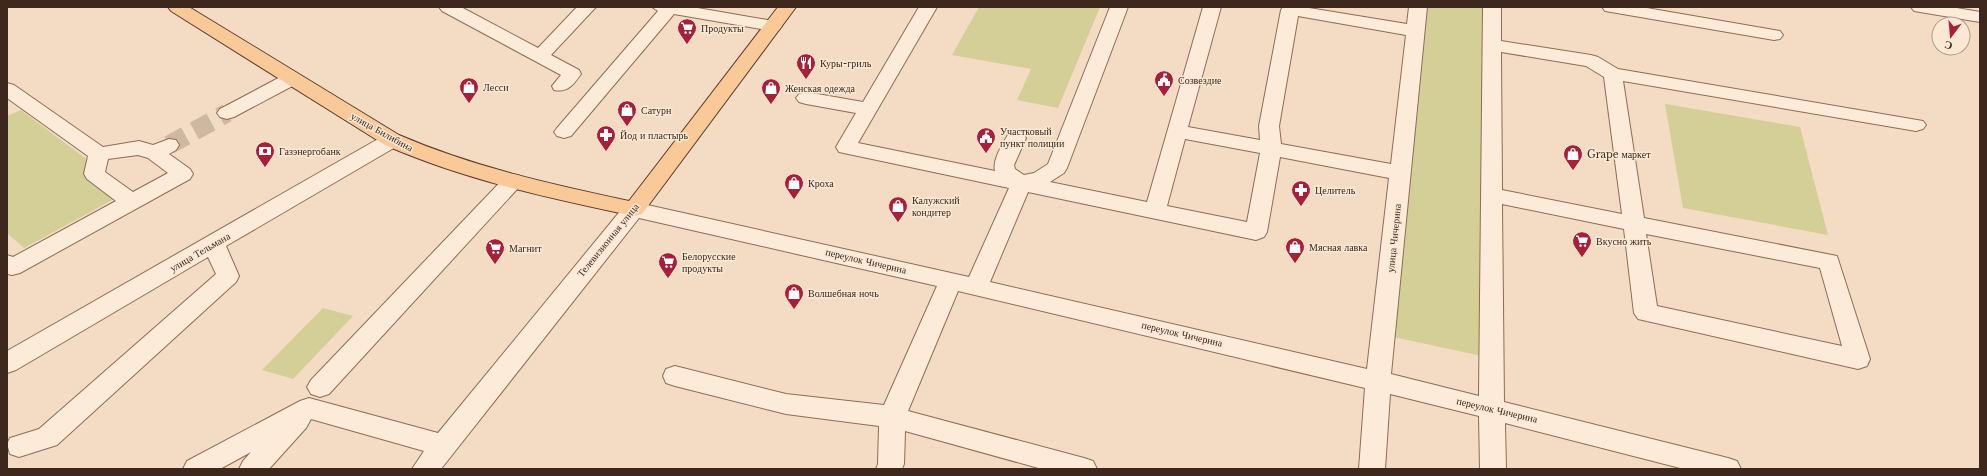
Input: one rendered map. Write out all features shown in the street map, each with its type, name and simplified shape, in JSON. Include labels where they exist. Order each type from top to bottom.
[{"type":"main road","name":"улица Билибина","points":[[177,7],[291,79],[392,140],[418,152],[449,163],[561,194],[634,209]]},
{"type":"main road","name":"Телевизионная улица","points":[[634,209],[787,7]]},
{"type":"street","points":[[448,7],[475,13],[540,56],[572,74],[561,86]]},
{"type":"street","points":[[540,56],[587,7]]},
{"type":"street","points":[[928,7],[846,147],[1256,232],[1271,149],[1269,126],[1291,8],[1415,31]]},
{"type":"street","points":[[1021,183],[1041,178],[1057,168],[1118,7]]},
{"type":"street","points":[[1155,211],[1212,7]]},
{"type":"street","name":"улица Чичерина","points":[[1372,469],[1378,381],[1418,7]]},
{"type":"street","points":[[1492,7],[1491,195],[1493,469]]},
{"type":"street","points":[[1611,7],[1774,35]]},
{"type":"street","points":[[1920,7],[1980,17]]},
{"type":"street","points":[[564,132],[667,8],[773,26]]},
{"type":"street","points":[[1492,45],[1591,61],[1613,74],[1916,125]]},
{"type":"street","points":[[1491,195],[1634,224],[1829,262],[1858,359],[1646,313],[1634,224],[1613,74]]},
{"type":"street","points":[[227,113],[291,79]]},
{"type":"street","points":[[7,89],[99,154],[139,148],[162,149],[183,174],[12,267],[7,263]]},
{"type":"street","points":[[806,98],[868,109]]},
{"type":"street","points":[[1177,131],[1400,173]]},
{"type":"street","points":[[1016,138],[1004,165],[1006,172],[1021,183]]},
{"type":"street","name":"улица Тельмана","points":[[7,363],[392,140]]},
{"type":"street","points":[[99,154],[94,174],[132,202]]},
{"type":"street","points":[[252,469],[314,397],[513,181]]},
{"type":"street","points":[[977,286],[1021,183]]},
{"type":"street","name":"переулок Чичерина","points":[[634,209],[977,286],[1547,421],[1728,469]]},
{"type":"street","name":"Телевизионная улица","points":[[425,469],[634,209]]},
{"type":"street","points":[[11,445],[48,437],[228,276],[214,244]]},
{"type":"street","points":[[889,469],[891,464],[892,417],[951,280]]},
{"type":"street","points":[[675,376],[786,404],[892,417],[1084,469]]},
{"type":"street","points":[[314,397],[444,446]]},
{"type":"street","points":[[196,469],[314,397]]},
{"type":"shaded area","points":[[979,7],[1100,7],[1058,108],[1017,100],[1031,69],[952,55]]},
{"type":"shaded area","points":[[1418,7],[1493,7],[1491,358],[1384,335]]},
{"type":"shaded area","points":[[1665,104],[1800,127],[1828,235],[1683,208]]},
{"type":"shaded area","points":[[21,110],[129,191],[24,248],[7,233],[7,116]]},
{"type":"shaded area","points":[[323,308],[353,316],[293,379],[262,370]]},
{"type":"tunnel","points":[[169,145],[227,113]]},
{"type":"place","name":"Продукты","points":[[687,45]]},
{"type":"place","name":"Куры-гриль","points":[[806,80]]},
{"type":"place","name":"Созвездие","points":[[1164,97]]},
{"type":"place","name":"Лесси","points":[[469,104]]},
{"type":"place","name":"Женская одежда","points":[[771,105]]},
{"type":"place","name":"Сатурн","points":[[627,127]]},
{"type":"place","name":"Йод и пластырь","points":[[606,152]]},
{"type":"place","name":"Участковый пункт полиции","points":[[986,154]]},
{"type":"place","name":"Газэнергобанк","points":[[265,168]]},
{"type":"place","name":"Grape маркет","points":[[1573,171]]},
{"type":"place","name":"Кроха","points":[[794,200]]},
{"type":"place","name":"Целитель","points":[[1301,207]]},
{"type":"place","name":"Калужский кондитер","points":[[898,223]]},
{"type":"place","name":"Вкусно жить","points":[[1582,258]]},
{"type":"place","name":"Мясная лавка","points":[[1295,264]]},
{"type":"place","name":"Магнит","points":[[495,265]]},
{"type":"place","name":"Белорусские продукты","points":[[668,279]]},
{"type":"place","name":"Волшебная ночь","points":[[794,310]]}]
